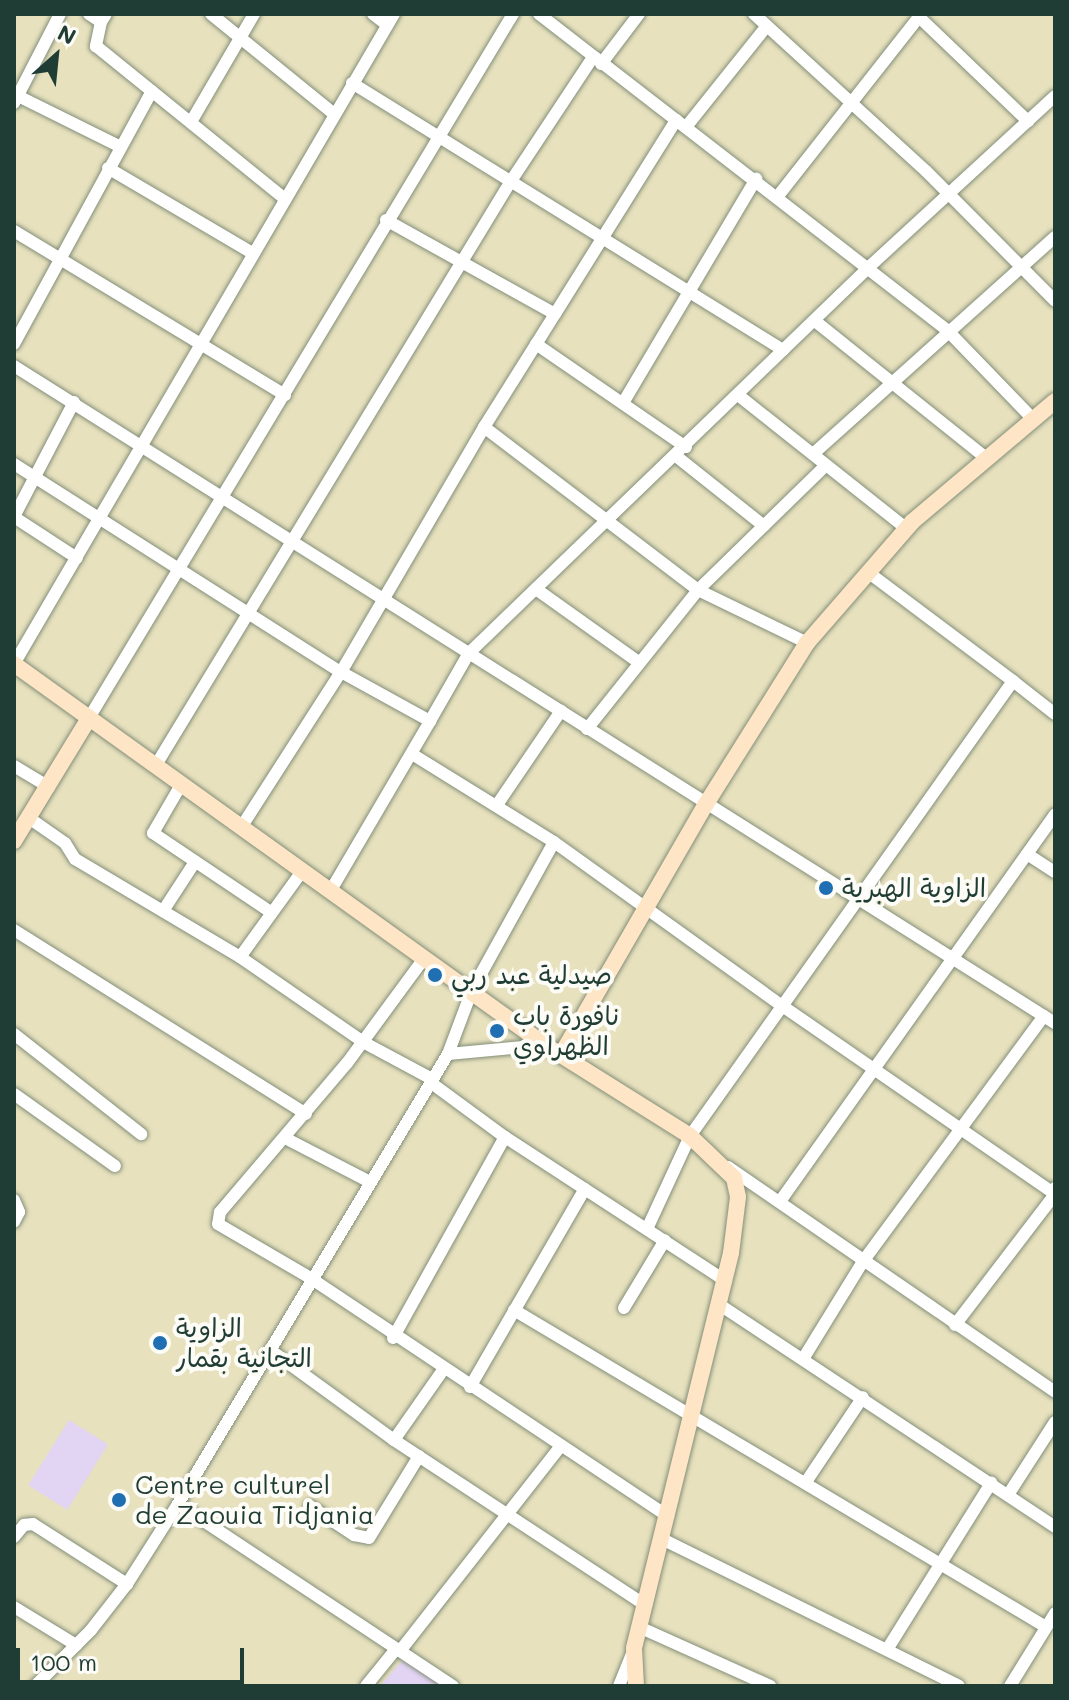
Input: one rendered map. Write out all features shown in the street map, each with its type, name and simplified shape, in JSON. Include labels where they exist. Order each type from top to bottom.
[{"type":"main road","points":[[561,1055],[706,804],[807,643],[906,528],[985,457],[1055,401]]},
{"type":"main road","points":[[14,664],[545,1045],[690,1136],[724,1164],[738,1197],[726,1281],[634,1648],[636,1686]]},
{"type":"main road","points":[[14,841],[89,718]]},
{"type":"street","points":[[60,14],[15,98],[121,147]]},
{"type":"street","points":[[89,14],[103,18],[96,46],[285,199]]},
{"type":"street","points":[[211,14],[242,36],[334,114]]},
{"type":"street","points":[[191,122],[254,14]]},
{"type":"street","points":[[14,664],[144,447],[391,20],[373,14]]},
{"type":"street","points":[[89,718],[220,496],[285,395],[386,220],[513,14]]},
{"type":"street","points":[[539,14],[870,266],[947,330],[1032,418]]},
{"type":"street","points":[[156,765],[511,181],[597,60],[639,14]]},
{"type":"street","points":[[754,14],[949,194],[1055,301]]},
{"type":"street","points":[[778,196],[920,15],[1028,121]]},
{"type":"street","points":[[242,826],[341,672],[484,427],[601,237],[681,123],[767,26]]},
{"type":"street","points":[[352,83],[783,350]]},
{"type":"street","points":[[14,344],[17,330],[152,91]]},
{"type":"street","points":[[331,890],[469,653],[612,519],[870,266],[1055,96]]},
{"type":"street","points":[[108,168],[254,254]]},
{"type":"street","points":[[623,403],[687,290],[756,179]]},
{"type":"street","points":[[386,220],[465,260],[555,314]]},
{"type":"street","points":[[14,231],[285,395]]},
{"type":"street","points":[[813,454],[947,330],[1055,237]]},
{"type":"street","points":[[815,321],[985,457]]},
{"type":"street","points":[[536,344],[623,403],[764,526]]},
{"type":"street","points":[[14,366],[1049,1019],[864,1260],[803,1359]]},
{"type":"street","points":[[738,395],[906,528]]},
{"type":"street","points":[[74,402],[14,517],[77,558]]},
{"type":"street","points":[[484,427],[612,519],[698,590],[807,643]]},
{"type":"street","points":[[14,464],[101,516],[341,672],[430,721]]},
{"type":"street","points":[[587,729],[637,661],[698,590],[826,465]]},
{"type":"street","points":[[868,572],[1055,714]]},
{"type":"street","points":[[536,589],[637,661]]},
{"type":"street","points":[[647,1229],[690,1136],[1013,681]]},
{"type":"street","points":[[497,805],[561,711]]},
{"type":"street","points":[[412,754],[554,842],[781,1005],[877,1067],[1054,1191],[955,1325]]},
{"type":"street","points":[[14,766],[49,787]]},
{"type":"street","points":[[182,783],[152,830],[272,913]]},
{"type":"street","points":[[781,1200],[1055,814]]},
{"type":"street","points":[[29,818],[65,843],[75,859],[240,957],[363,1042],[431,1080],[505,1137],[726,1281]]},
{"type":"street","points":[[35,1686],[76,1645],[127,1584],[178,1504],[448,1054],[472,990],[554,842]]},
{"type":"street","points":[[1027,854],[1055,872]]},
{"type":"street","points":[[163,911],[195,862]]},
{"type":"street","points":[[240,957],[303,870]]},
{"type":"street","points":[[14,930],[306,1114]]},
{"type":"street","points":[[425,957],[306,1114],[216,1220],[232,1235],[312,1279],[393,1338],[668,1516]]},
{"type":"street","points":[[14,1034],[141,1134]]},
{"type":"street","points":[[448,1054],[545,1045]]},
{"type":"street","points":[[14,1094],[115,1166]]},
{"type":"street","points":[[393,1338],[505,1137]]},
{"type":"street","points":[[285,1138],[370,1182]]},
{"type":"street","points":[[724,1164],[781,1200],[955,1325],[1052,1385]]},
{"type":"street","points":[[470,1387],[585,1189]]},
{"type":"street","points":[[14,1200],[19,1212],[14,1222]]},
{"type":"street","points":[[624,1308],[665,1240]]},
{"type":"street","points":[[720,1305],[1055,1527]]},
{"type":"street","points":[[514,1310],[941,1560],[1046,1627]]},
{"type":"street","points":[[270,1350],[394,1440],[645,1605]]},
{"type":"street","points":[[394,1440],[443,1370]]},
{"type":"street","points":[[806,1482],[863,1397]]},
{"type":"street","points":[[1008,1495],[1055,1422]]},
{"type":"street","points":[[366,1686],[561,1446]]},
{"type":"street","points":[[310,1506],[354,1535],[369,1538],[419,1456]]},
{"type":"street","points":[[888,1648],[991,1483]]},
{"type":"street","points":[[178,1504],[453,1686]]},
{"type":"street","points":[[14,1537],[26,1523],[33,1524],[127,1584]]},
{"type":"street","points":[[662,1539],[888,1648],[950,1684]]},
{"type":"street","points":[[14,1607],[76,1645]]},
{"type":"street","points":[[1010,1686],[1055,1613]]},
{"type":"street","points":[[639,1627],[770,1686]]},
{"type":"street","points":[[619,1686],[634,1648]]},
{"type":"shaded area","points":[[69,1420],[108,1444],[67,1510],[28,1485]]},
{"type":"shaded area","points":[[406,1656],[450,1686],[380,1686]]},
{"type":"place","name":"الزاوية الهبرية","points":[[826,888]]},
{"type":"place","name":"صيدلية عبد ربي","points":[[435,975]]},
{"type":"place","name":"نافورة باب الظهراوي","points":[[497,1031]]},
{"type":"place","name":"الزاوية التجانية بقمار","points":[[160,1343]]},
{"type":"place","name":"Centre culturel de Zaouia Tidjania","points":[[119,1500]]}]
